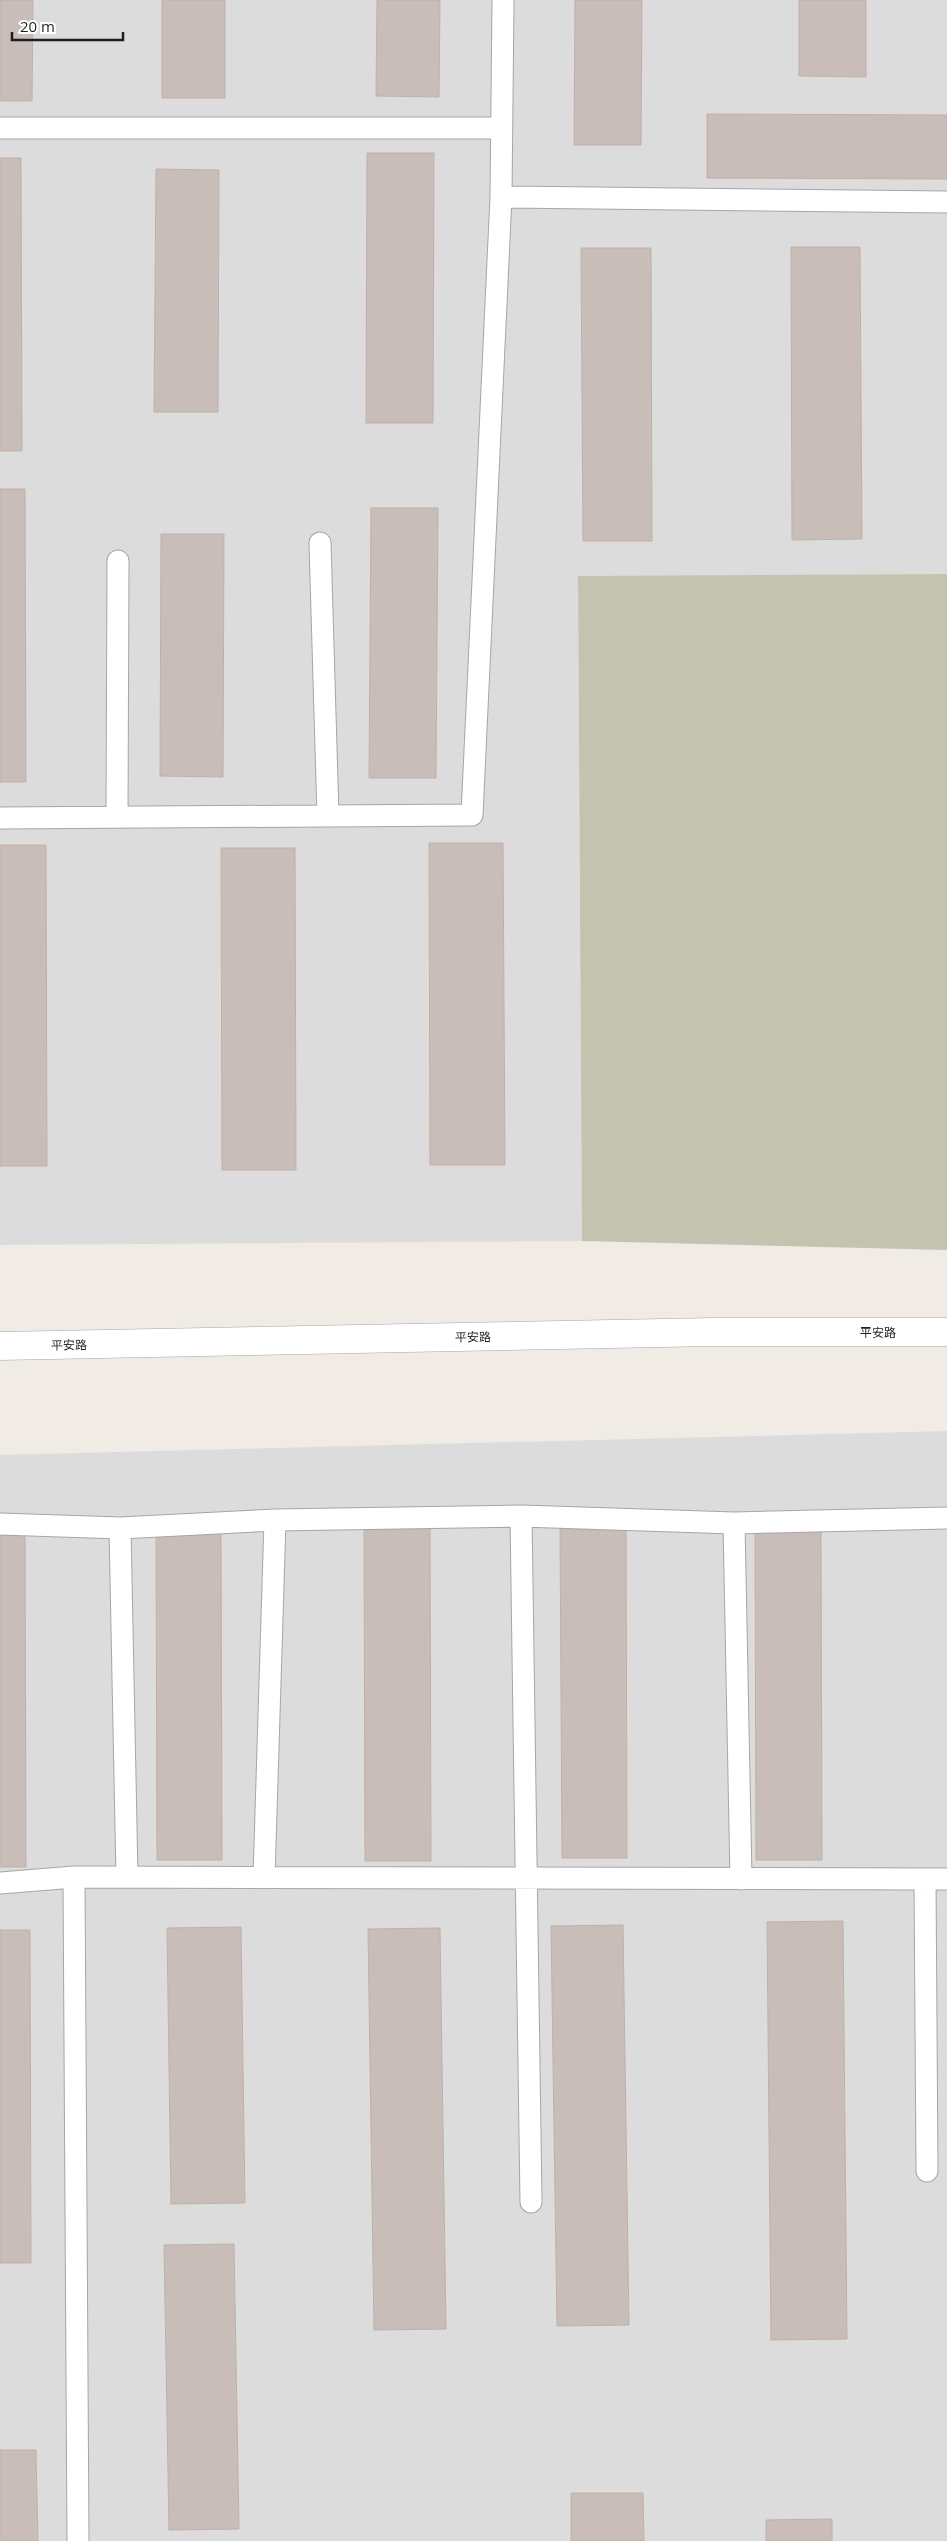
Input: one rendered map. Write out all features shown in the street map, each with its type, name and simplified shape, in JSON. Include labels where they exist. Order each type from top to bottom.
[{"type":"street","name":"平安路","points":[[0,1346],[703,1332],[947,1332]]},
{"type":"lane","points":[[0,818],[472,815],[501,197],[502,0]]},
{"type":"lane","points":[[0,128],[502,128]]},
{"type":"lane","points":[[501,197],[947,202]]},
{"type":"lane","points":[[320,543],[328,816]]},
{"type":"lane","points":[[117,817],[118,561]]},
{"type":"lane","points":[[521,1516],[531,2202]]},
{"type":"lane","points":[[0,1524],[120,1528],[275,1520],[521,1516],[734,1523],[947,1518]]},
{"type":"lane","points":[[264,1878],[275,1520]]},
{"type":"lane","points":[[734,1523],[740,1879]]},
{"type":"lane","points":[[120,1528],[127,1878]]},
{"type":"lane","points":[[74,1878],[78,2541]]},
{"type":"lane","points":[[0,1883],[74,1878],[947,1879]]},
{"type":"lane","points":[[925,1879],[927,2171]]},
{"type":"shaded area","points":[[0,0],[947,0],[947,574],[578,577],[582,1241],[0,1245]]},
{"type":"shaded area","points":[[947,574],[947,1250],[582,1241],[578,576]]},
{"type":"shaded area","points":[[947,1431],[947,2541],[0,2541],[0,1455]]},
{"type":"building","points":[[0,0],[33,0],[32,101],[0,101]]},
{"type":"building","points":[[162,0],[225,0],[225,98],[162,98]]},
{"type":"building","points":[[377,0],[440,0],[439,97],[376,96]]},
{"type":"building","points":[[575,0],[642,0],[641,145],[574,145]]},
{"type":"building","points":[[799,0],[866,0],[866,77],[799,76]]},
{"type":"building","points":[[707,114],[947,115],[947,179],[707,178]]},
{"type":"building","points":[[367,153],[434,153],[433,423],[366,423]]},
{"type":"building","points":[[0,158],[21,158],[22,451],[0,451]]},
{"type":"building","points":[[156,169],[219,170],[218,412],[154,412]]},
{"type":"building","points":[[791,247],[860,247],[862,539],[792,540]]},
{"type":"building","points":[[581,248],[651,248],[652,541],[583,541]]},
{"type":"building","points":[[0,489],[25,489],[26,782],[0,782]]},
{"type":"building","points":[[371,508],[438,508],[436,778],[369,778]]},
{"type":"building","points":[[161,534],[224,534],[223,777],[160,776]]},
{"type":"building","points":[[429,843],[503,843],[505,1165],[430,1165]]},
{"type":"building","points":[[0,845],[46,845],[47,1166],[0,1166]]},
{"type":"building","points":[[221,848],[295,848],[296,1170],[222,1170]]},
{"type":"building","points":[[626,1524],[627,1858],[562,1858],[560,1525]]},
{"type":"building","points":[[156,1527],[221,1527],[222,1860],[157,1860]]},
{"type":"building","points":[[755,1527],[821,1527],[822,1860],[756,1860]]},
{"type":"building","points":[[364,1528],[430,1528],[431,1861],[365,1861]]},
{"type":"building","points":[[0,1532],[25,1532],[26,1867],[0,1867]]},
{"type":"building","points":[[843,1921],[847,2339],[771,2340],[767,1922]]},
{"type":"building","points":[[623,1925],[629,2325],[557,2326],[551,1926]]},
{"type":"building","points":[[241,1927],[245,2203],[171,2204],[167,1928]]},
{"type":"building","points":[[440,1928],[446,2329],[374,2330],[368,1929]]},
{"type":"building","points":[[0,1930],[30,1930],[31,2263],[0,2263]]},
{"type":"building","points":[[234,2244],[239,2529],[169,2530],[164,2245]]},
{"type":"building","points":[[0,2450],[36,2450],[38,2541],[0,2541]]},
{"type":"building","points":[[571,2493],[643,2493],[644,2541],[571,2541]]},
{"type":"building","points":[[832,2519],[832,2541],[766,2541],[766,2520]]}]
